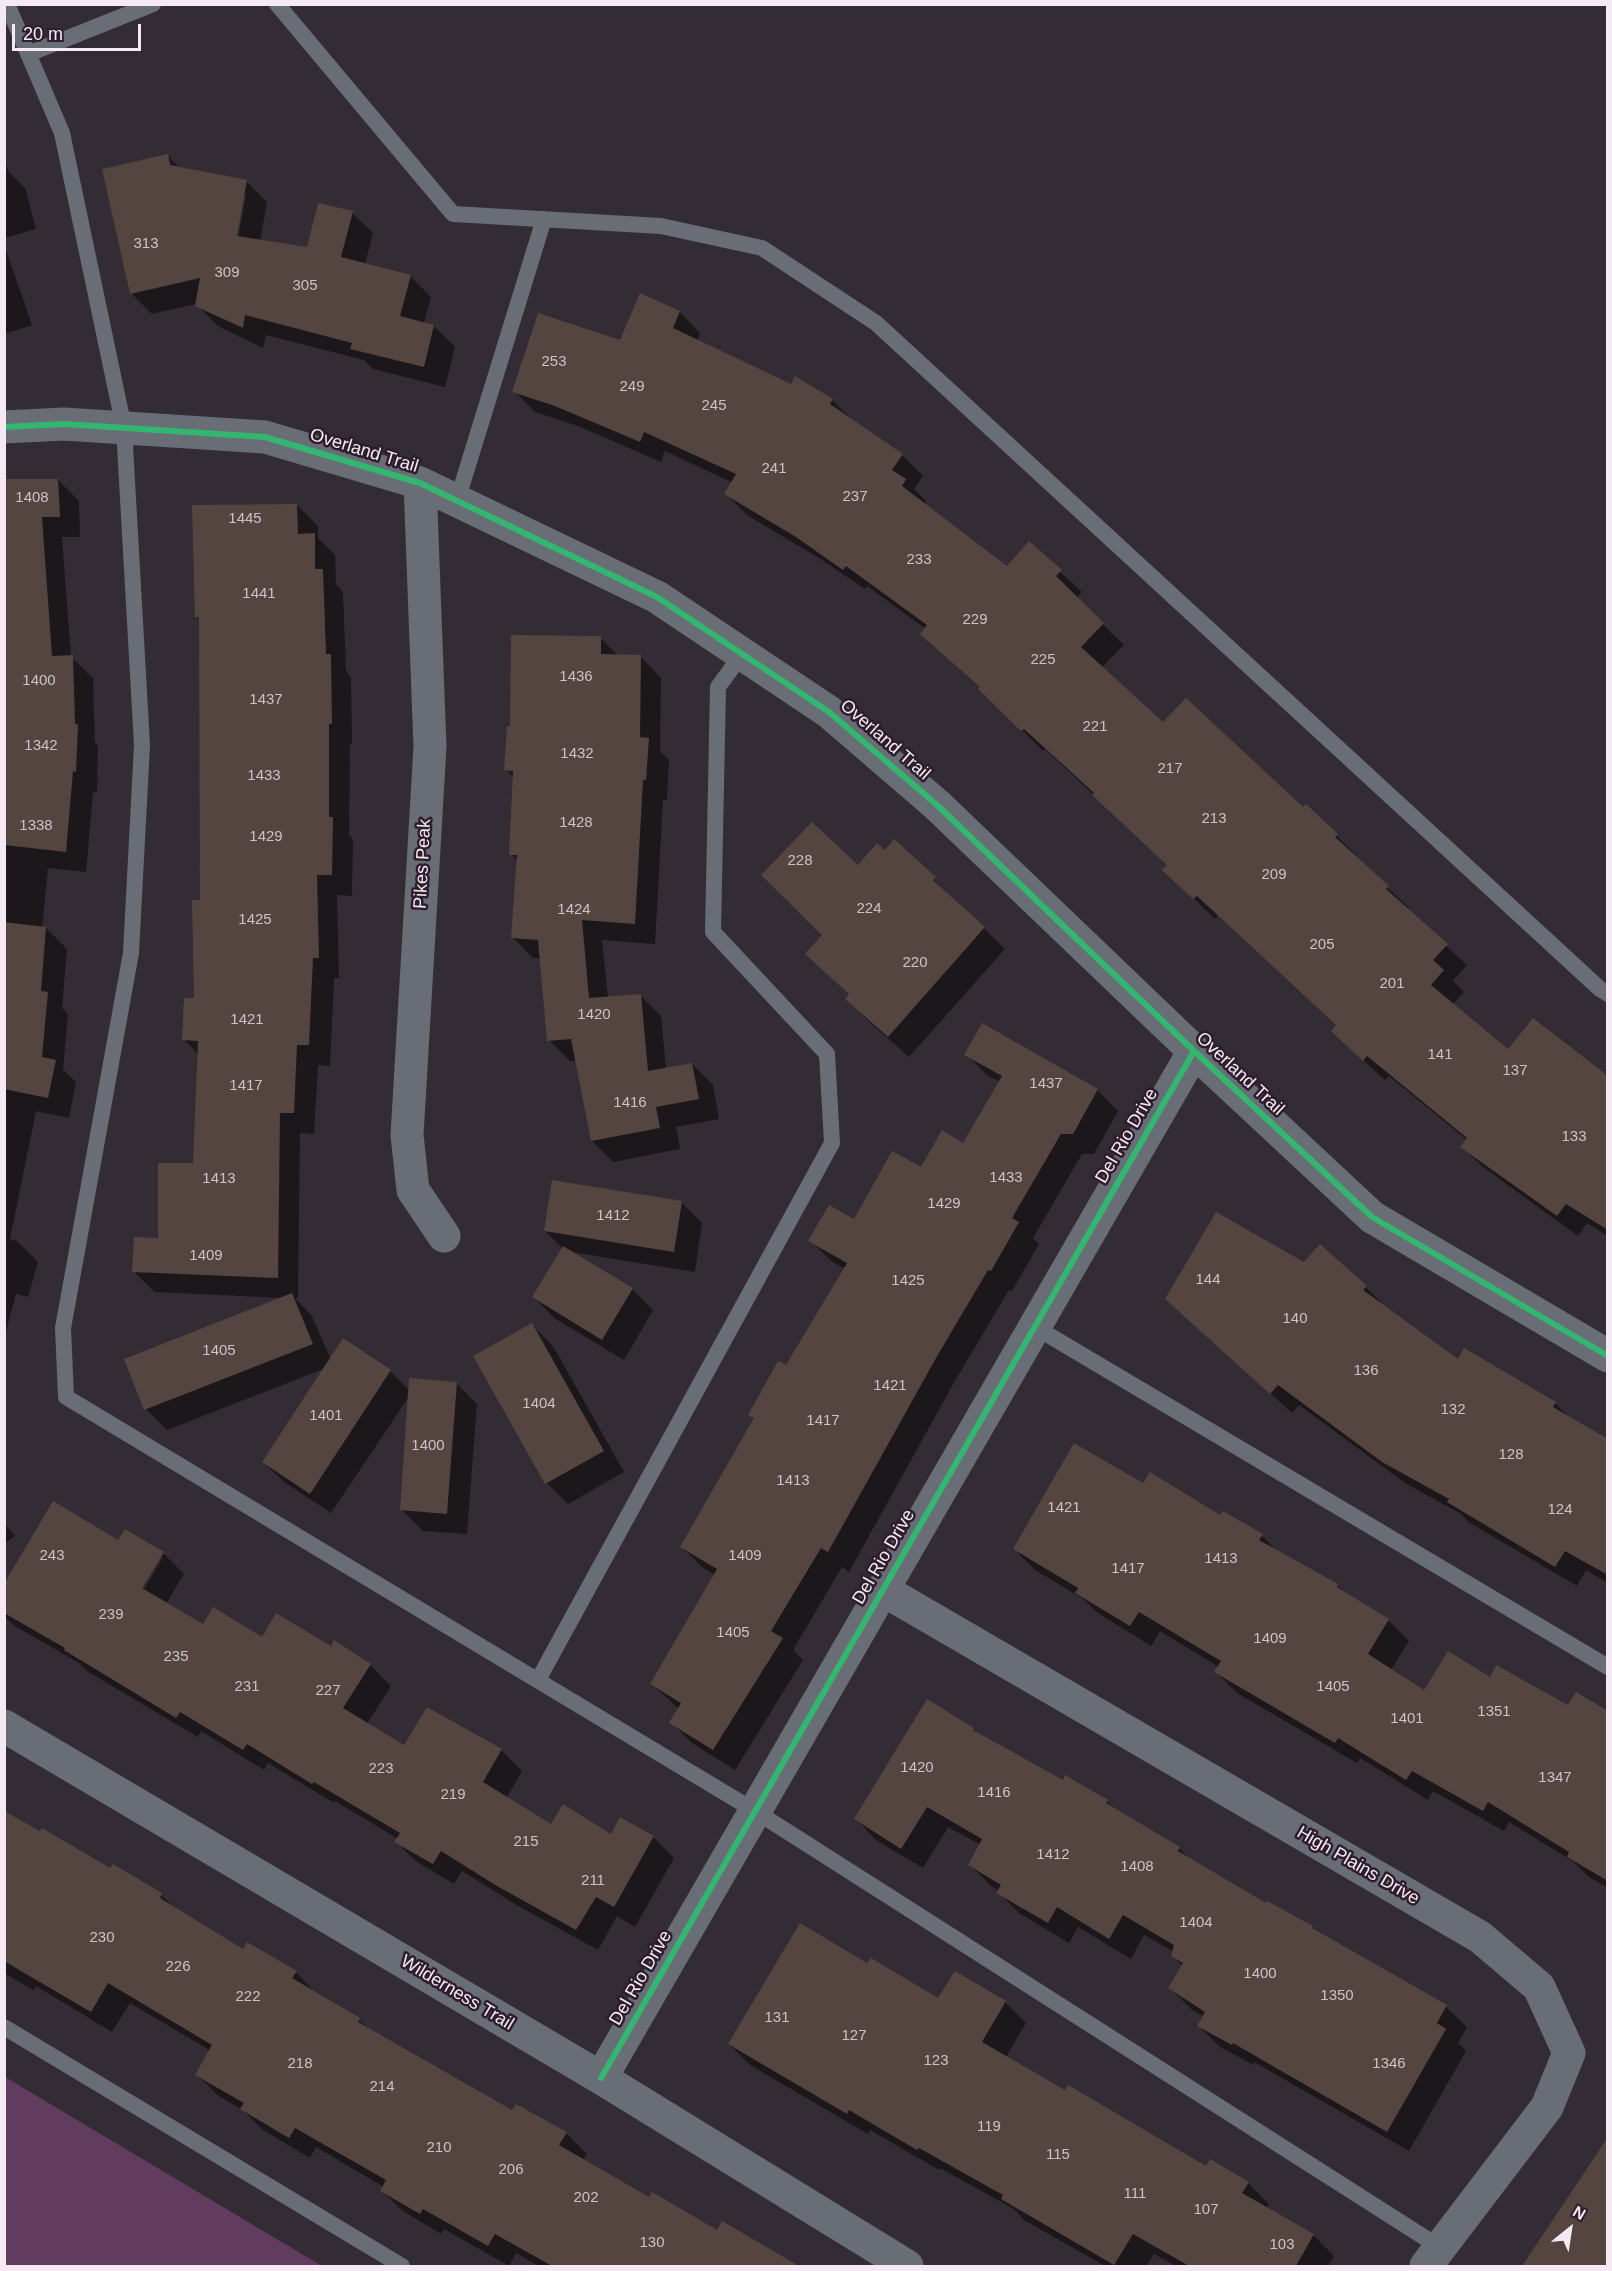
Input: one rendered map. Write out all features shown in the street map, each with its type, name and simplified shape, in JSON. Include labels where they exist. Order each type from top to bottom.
[{"type":"street","name":"Overland Trail","points":[[4,427],[64,424],[265,437],[420,483],[657,597],[829,711],[937,804],[1194,1051],[1372,1217],[1608,1356]]},
{"type":"street","name":"Pikes Peak","points":[[420,483],[430,747],[407,1135],[413,1190],[444,1236]]},
{"type":"street","name":"Del Rio Drive","points":[[601,2078],[1194,1051]]},
{"type":"street","name":"High Plains Drive","points":[[883,1590],[1480,1937],[1539,1987],[1569,2053],[1547,2107],[1433,2257]]},
{"type":"street","name":"Wilderness Trail","points":[[4,1726],[601,2078],[906,2266]]},
{"type":"lane","points":[[7,4],[62,133],[124,428],[142,745],[131,952],[63,1328],[66,1397],[755,1811],[1433,2257]]},
{"type":"lane","points":[[28,54],[153,4]]},
{"type":"lane","points":[[277,4],[453,213],[661,226],[762,248],[876,324],[1608,994]]},
{"type":"lane","points":[[457,501],[544,219]]},
{"type":"lane","points":[[538,1680],[832,1143],[827,1054],[712,932],[718,687],[743,653]]},
{"type":"lane","points":[[1035,1327],[1608,1667]]},
{"type":"lane","points":[[4,2027],[402,2266]]},
{"type":"shaded area","points":[[5,2077],[322,2266],[5,2266]]},
{"type":"building","points":[[168,154],[170,165],[247,180],[237,236],[307,247],[318,203],[353,211],[341,257],[411,275],[400,316],[434,325],[424,367],[350,349],[352,343],[245,315],[243,328],[195,306],[200,278],[130,294],[102,169]]},
{"type":"building","points":[[640,293],[680,311],[673,328],[791,384],[795,376],[833,399],[830,404],[903,454],[892,470],[906,479],[902,486],[1007,566],[1029,541],[1062,570],[1056,576],[1104,623],[1081,647],[1163,722],[1186,698],[1303,807],[1306,804],[1338,834],[1335,837],[1389,886],[1386,889],[1448,944],[1433,960],[1444,970],[1431,985],[1508,1049],[1533,1018],[1608,1076],[1608,1230],[1566,1204],[1557,1216],[1460,1147],[1467,1138],[1367,1056],[1363,1061],[1331,1031],[1336,1025],[1197,896],[1193,899],[1162,870],[1167,865],[1092,795],[1094,793],[1024,729],[1021,731],[978,689],[980,687],[920,634],[927,625],[846,566],[843,570],[796,537],[724,494],[736,474],[644,432],[640,442],[555,406],[512,392],[538,313],[620,340]]},
{"type":"building","points":[[4,479],[58,479],[60,517],[42,517],[52,656],[73,655],[75,724],[78,724],[76,772],[73,771],[66,852],[4,845]]},
{"type":"building","points":[[297,504],[298,534],[315,533],[315,569],[323,569],[326,654],[331,654],[332,724],[329,724],[329,817],[333,817],[332,875],[317,875],[319,958],[313,958],[309,1045],[297,1045],[294,1113],[280,1113],[278,1278],[132,1272],[134,1237],[158,1238],[158,1163],[193,1163],[198,1041],[182,1040],[184,998],[194,998],[192,900],[200,900],[199,617],[195,617],[192,505]]},
{"type":"building","points":[[511,635],[601,636],[601,654],[641,655],[640,737],[649,738],[646,780],[643,780],[635,924],[582,920],[589,998],[641,994],[648,1071],[692,1063],[699,1099],[656,1107],[660,1128],[591,1141],[571,1039],[547,1041],[538,940],[511,938],[517,855],[509,855],[513,771],[504,770],[507,726],[510,726]]},
{"type":"building","points":[[812,822],[858,865],[877,843],[885,850],[894,839],[936,877],[933,880],[985,927],[888,1037],[845,999],[849,994],[805,954],[822,935],[761,875]]},
{"type":"building","points":[[4,922],[46,927],[41,991],[48,992],[42,1057],[56,1060],[48,1098],[4,1089]]},
{"type":"building","points":[[982,1023],[1098,1089],[1073,1134],[1061,1134],[1012,1218],[1019,1222],[936,1358],[828,1552],[821,1548],[771,1631],[783,1638],[713,1750],[669,1723],[681,1703],[650,1684],[717,1569],[680,1547],[754,1418],[748,1415],[778,1361],[786,1365],[847,1263],[808,1241],[829,1205],[854,1219],[892,1151],[921,1167],[942,1130],[963,1143],[1002,1076],[964,1055]]},
{"type":"building","points":[[552,1180],[682,1201],[674,1252],[544,1231]]},
{"type":"building","points":[[1216,1212],[1304,1262],[1320,1244],[1367,1286],[1363,1290],[1458,1359],[1464,1348],[1556,1402],[1553,1407],[1608,1439],[1608,1575],[1565,1551],[1555,1567],[1447,1502],[1449,1499],[1382,1462],[1278,1385],[1270,1394],[1165,1299]]},
{"type":"building","points":[[563,1246],[633,1288],[602,1340],[532,1297]]},
{"type":"building","points":[[292,1293],[313,1344],[144,1410],[124,1359]]},
{"type":"building","points":[[532,1323],[604,1451],[545,1484],[473,1356]]},
{"type":"building","points":[[343,1338],[391,1370],[310,1494],[262,1462]]},
{"type":"building","points":[[409,1378],[457,1382],[447,1514],[400,1510]]},
{"type":"building","points":[[1074,1443],[1143,1483],[1150,1472],[1220,1515],[1223,1511],[1263,1534],[1259,1540],[1338,1584],[1337,1587],[1389,1619],[1368,1654],[1424,1690],[1448,1651],[1490,1677],[1496,1665],[1568,1705],[1576,1692],[1608,1711],[1608,1881],[1567,1857],[1569,1852],[1488,1802],[1483,1811],[1412,1771],[1406,1780],[1338,1738],[1335,1743],[1214,1672],[1221,1661],[1139,1612],[1130,1626],[1075,1593],[1078,1588],[1013,1549]]},
{"type":"building","points":[[53,1501],[118,1540],[125,1529],[164,1552],[142,1588],[203,1624],[213,1607],[262,1637],[276,1613],[331,1646],[334,1640],[371,1664],[343,1708],[404,1745],[427,1707],[502,1749],[483,1782],[551,1824],[563,1804],[611,1834],[620,1817],[654,1836],[614,1907],[596,1897],[576,1930],[497,1886],[441,1851],[433,1864],[394,1842],[400,1833],[314,1782],[312,1784],[247,1744],[243,1750],[180,1712],[176,1718],[64,1650],[65,1648],[4,1613],[4,1584]]},
{"type":"building","points":[[927,1699],[974,1728],[973,1730],[1063,1780],[1065,1775],[1108,1800],[1106,1803],[1180,1847],[1178,1851],[1266,1903],[1267,1901],[1313,1926],[1312,1928],[1447,2005],[1437,2023],[1446,2029],[1387,2132],[1233,2043],[1232,2045],[1197,2026],[1205,2012],[1168,1988],[1183,1963],[1171,1956],[1174,1945],[1123,1915],[1109,1939],[1057,1907],[1048,1923],[996,1893],[1001,1885],[968,1865],[982,1839],[927,1807],[901,1849],[854,1819]]},
{"type":"building","points":[[4,1811],[40,1831],[42,1828],[110,1868],[113,1864],[162,1893],[160,1898],[243,1949],[247,1942],[297,1971],[292,1978],[360,2018],[358,2022],[512,2110],[516,2104],[567,2132],[559,2145],[649,2197],[652,2192],[717,2230],[722,2221],[799,2266],[552,2266],[495,2234],[488,2246],[423,2209],[420,2214],[380,2191],[386,2180],[295,2128],[289,2138],[240,2109],[244,2103],[195,2075],[212,2045],[108,1983],[91,2012],[4,1961]]},
{"type":"building","points":[[800,1923],[867,1963],[871,1958],[938,1998],[955,1971],[1006,2001],[982,2042],[1065,2090],[1068,2085],[1206,2166],[1210,2159],[1249,2182],[1242,2193],[1314,2234],[1296,2266],[1189,2266],[1133,2234],[1114,2265],[1001,2199],[1003,2195],[919,2148],[917,2150],[849,2110],[847,2114],[728,2044]]},
{"type":"building","points":[[1608,2137],[1608,2266],[1522,2266]]},
{"type":"cycle path","points":[[4,427],[64,424],[265,437],[420,483],[657,597],[829,712],[937,805],[1194,1051],[1372,1217],[1608,1356]]},
{"type":"cycle path","points":[[601,2078],[1194,1051]]}]
